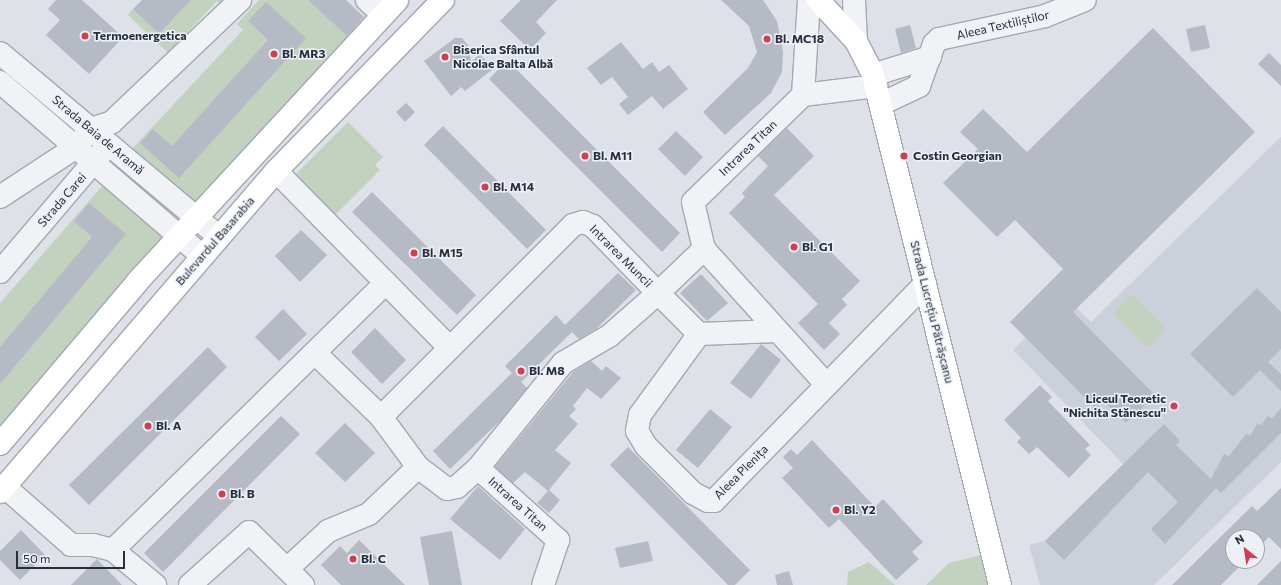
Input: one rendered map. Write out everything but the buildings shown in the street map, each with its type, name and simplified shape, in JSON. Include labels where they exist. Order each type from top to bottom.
[{"type":"main road","name":"Bulevardul Basarabia","points":[[2,490],[218,236],[276,171],[443,0]]},
{"type":"main road","name":"Strada Lucrețiu Pătrășcanu","points":[[818,0],[856,41],[877,88],[1000,585]]},
{"type":"main road","points":[[0,444],[179,236],[390,7]]},
{"type":"street","points":[[0,197],[76,147],[91,129],[112,122],[240,0]]},
{"type":"street","points":[[367,0],[390,7]]},
{"type":"street","points":[[809,0],[803,95],[877,88],[930,57]]},
{"type":"street","name":"Strada Lucrețiu Pătrășcanu","points":[[854,0],[856,41]]},
{"type":"street","name":"Aleea Textiliștilor","points":[[877,88],[919,86],[930,57],[939,39],[1045,16],[1085,0]]},
{"type":"street","name":"Strada Baia de Aramă","points":[[0,53],[218,236]]},
{"type":"street","name":"Strada Baia de Aramă","points":[[0,82],[202,256]]},
{"type":"street","name":"Intrarea Titan","points":[[704,249],[692,202],[803,95]]},
{"type":"street","points":[[109,144],[112,122]]},
{"type":"street","name":"Strada Carei","points":[[0,272],[109,144]]},
{"type":"street","points":[[276,171],[450,348]]},
{"type":"street","name":"Intrarea Muncii","points":[[578,222],[593,226],[658,293],[609,336],[563,363],[478,468],[452,490],[418,468],[381,417],[578,222]]},
{"type":"street","points":[[777,331],[699,334],[658,293],[704,249],[827,385]]},
{"type":"street","points":[[113,550],[386,283]]},
{"type":"street","name":"Aleea Plenița","points":[[699,334],[640,415],[637,431],[646,446],[693,493],[708,502],[714,501],[925,284]]},
{"type":"street","points":[[315,353],[381,417]]},
{"type":"street","points":[[287,569],[328,531],[369,514],[418,468]]},
{"type":"street","name":"Intrarea Titan","points":[[478,468],[558,540],[543,585]]},
{"type":"street","points":[[2,490],[71,545],[93,545],[113,550],[155,585]]},
{"type":"street","points":[[190,585],[249,532],[303,585]]},
{"type":"shaded area","name":"Liceul Teoretic \"Nichita Stănescu\"","points":[[1281,137],[1281,462],[1154,585],[1040,585],[1029,545],[1045,541],[1124,465],[1013,350],[1066,298],[1091,322]]},
{"type":"green space","points":[[191,0],[230,0],[223,7],[217,1],[168,53],[128,15],[133,9],[159,34]]},
{"type":"green space","points":[[259,0],[308,0],[348,36],[194,205],[131,150],[243,30],[237,24]]},
{"type":"green space","points":[[348,122],[383,157],[375,165],[380,170],[333,217],[293,177]]},
{"type":"green space","points":[[103,185],[165,239],[0,429],[0,303]]},
{"type":"green space","points":[[1129,296],[1134,296],[1164,326],[1164,332],[1150,346],[1145,345],[1115,316],[1115,311]]},
{"type":"green space","points":[[981,555],[988,585],[926,585],[949,563]]},
{"type":"green space","points":[[869,562],[895,585],[847,585],[848,572]]},
{"type":"place","name":"Termoenergetica","points":[[85,36]]},
{"type":"place","name":"Bl. MC18","points":[[767,39]]},
{"type":"place","name":"Bl. MR3","points":[[274,54]]},
{"type":"place","name":"Biserica Sfântul Nicolae Balta Albă","points":[[445,57]]},
{"type":"place","name":"Bl. M11","points":[[585,156]]},
{"type":"place","name":"Costin Georgian","points":[[904,156]]},
{"type":"place","name":"Bl. M14","points":[[485,187]]},
{"type":"place","name":"Bl. G1","points":[[794,247]]},
{"type":"place","name":"Bl. M15","points":[[414,253]]},
{"type":"place","name":"Bl. M8","points":[[521,371]]},
{"type":"place","name":"Liceul Teoretic \"Nichita Stănescu\"","points":[[1174,406]]},
{"type":"place","name":"Bl. A","points":[[148,426]]},
{"type":"place","name":"Bl. B","points":[[222,494]]},
{"type":"place","name":"Bl. Y2","points":[[836,510]]},
{"type":"place","name":"Bl. C","points":[[353,559]]}]
